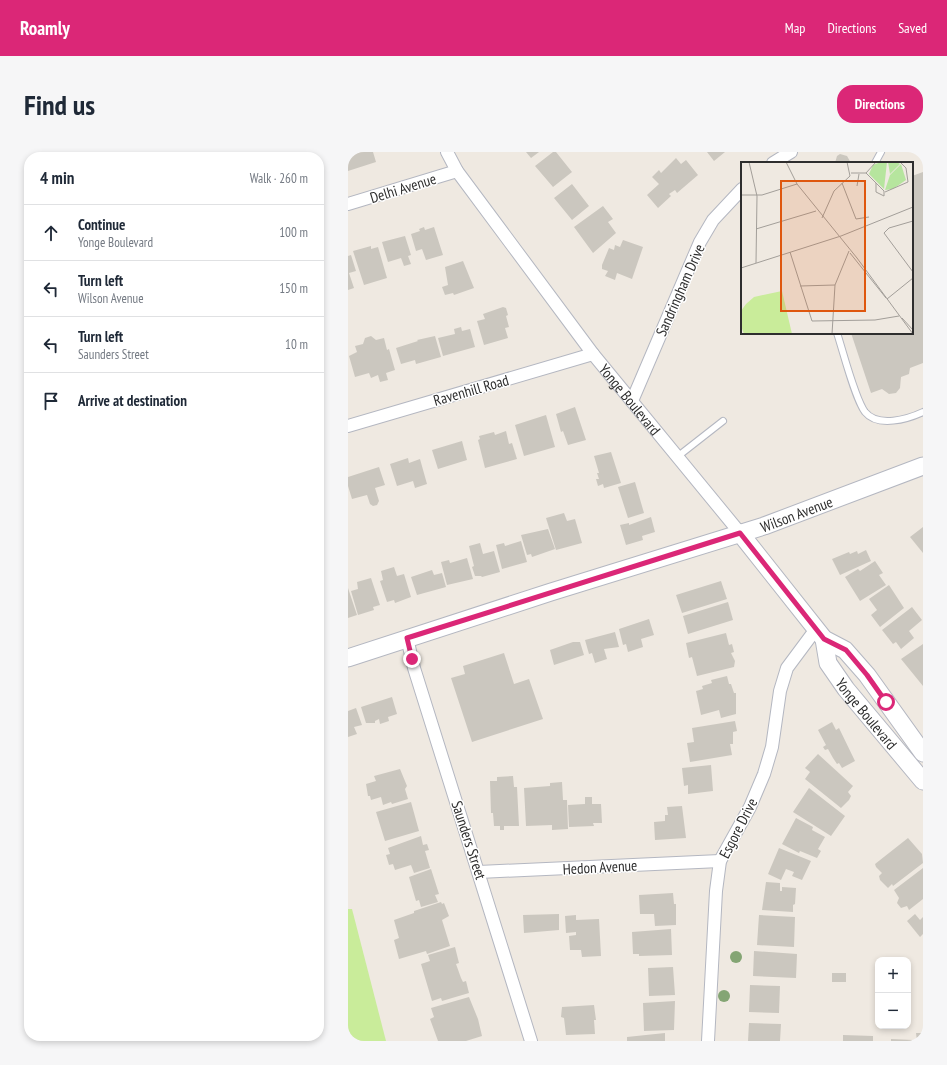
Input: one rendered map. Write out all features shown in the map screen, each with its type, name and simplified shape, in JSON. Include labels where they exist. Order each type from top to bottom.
[{"type":"main road","name":"Wilson Avenue","points":[[348,658],[740,533],[923,466]]},
{"type":"main road","name":"Yonge Boulevard","points":[[740,533],[820,634],[846,650],[867,675],[923,753]]},
{"type":"main road","name":"Yonge Boulevard","points":[[820,634],[828,663],[846,689],[923,782]]},
{"type":"street","name":"Yonge Boulevard","points":[[447,152],[457,171],[593,354],[740,533]]},
{"type":"street","points":[[775,162],[791,152]]},
{"type":"street","name":"Delhi Avenue","points":[[348,204],[457,171]]},
{"type":"street","name":"Sandringham Drive","points":[[632,401],[700,242],[713,220],[741,190]]},
{"type":"street","name":"Ravenhill Road","points":[[348,426],[593,354]]},
{"type":"street","name":"Esgore Drive","points":[[708,1041],[716,891],[720,861],[750,807],[764,774],[772,747],[780,691],[787,668],[820,634]]},
{"type":"street","name":"Saunders Street","points":[[407,638],[414,668],[531,1041]]},
{"type":"street","name":"Hedon Avenue","points":[[479,872],[720,861]]},
{"type":"lane","points":[[876,162],[881,152]]},
{"type":"lane","points":[[837,334],[857,394],[865,412],[877,419],[885,420],[911,418],[923,412]]},
{"type":"lane","points":[[677,457],[723,421]]},
{"type":"green space","points":[[348,909],[352,909],[386,1041],[348,1041]]},
{"type":"building","points":[[348,152],[373,152],[376,162],[348,171]]},
{"type":"building","points":[[526,152],[539,152],[531,158]]},
{"type":"building","points":[[553,152],[556,152],[572,172],[553,187],[535,166]]},
{"type":"building","points":[[707,152],[725,152],[714,161]]},
{"type":"building","points":[[840,154],[847,156],[850,162],[835,162],[837,156]]},
{"type":"building","points":[[676,158],[681,164],[686,160],[698,175],[677,193],[675,190],[669,194],[671,196],[658,208],[647,195],[659,184],[652,177],[659,170],[661,173]]},
{"type":"building","points":[[923,172],[923,363],[910,368],[909,374],[901,377],[900,388],[896,393],[889,394],[882,389],[871,393],[851,334],[913,334],[913,176]]},
{"type":"building","points":[[572,184],[589,206],[572,220],[554,198]]},
{"type":"building","points":[[603,206],[613,219],[608,222],[616,233],[593,253],[574,227]]},
{"type":"building","points":[[424,227],[425,230],[434,227],[443,255],[426,260],[422,249],[416,251],[411,234],[420,231],[419,229]]},
{"type":"building","points":[[405,236],[411,255],[408,256],[411,264],[404,266],[401,258],[388,262],[382,242]]},
{"type":"building","points":[[623,240],[643,247],[632,279],[617,273],[615,280],[605,276],[608,271],[602,269],[602,265],[609,248],[614,250],[615,245],[620,247]]},
{"type":"building","points":[[371,246],[371,249],[378,247],[387,278],[364,285],[353,251]]},
{"type":"building","points":[[351,255],[356,271],[349,273],[354,288],[348,290],[348,256]]},
{"type":"building","points":[[463,261],[474,288],[454,295],[453,293],[445,295],[442,287],[448,285],[445,267]]},
{"type":"building","points":[[503,307],[506,308],[508,315],[506,316],[509,327],[505,328],[508,338],[484,345],[477,321],[485,319],[483,314]]},
{"type":"building","points":[[461,327],[462,331],[470,329],[475,347],[443,356],[438,338],[455,334],[454,329]]},
{"type":"building","points":[[371,336],[376,340],[384,338],[387,350],[389,349],[395,370],[386,373],[388,380],[380,382],[378,375],[371,378],[369,373],[355,377],[349,356],[357,352],[355,346],[363,344],[365,338]]},
{"type":"building","points":[[435,336],[441,357],[416,364],[415,360],[401,364],[396,348],[418,341],[417,340]]},
{"type":"building","points":[[575,407],[586,440],[568,445],[563,431],[561,432],[556,414]]},
{"type":"building","points":[[546,415],[555,447],[524,456],[515,425]]},
{"type":"building","points":[[506,431],[509,444],[512,443],[517,459],[485,468],[478,440],[480,439],[479,436],[494,432],[495,435]]},
{"type":"building","points":[[462,441],[467,460],[438,469],[432,450]]},
{"type":"building","points":[[611,452],[621,483],[604,488],[603,484],[598,486],[596,479],[599,479],[597,473],[599,473],[594,456]]},
{"type":"building","points":[[408,458],[409,463],[420,459],[427,484],[415,488],[413,481],[397,486],[390,464]]},
{"type":"building","points":[[379,467],[385,485],[375,488],[379,501],[377,505],[373,506],[370,504],[367,495],[352,499],[348,486],[348,477]]},
{"type":"building","points":[[635,482],[644,513],[628,518],[618,487]]},
{"type":"building","points":[[564,513],[567,521],[575,519],[582,543],[556,550],[546,518]]},
{"type":"building","points":[[651,517],[655,532],[642,536],[643,540],[626,545],[620,525],[629,523],[629,525]]},
{"type":"building","points":[[923,527],[923,553],[910,537]]},
{"type":"building","points":[[548,529],[555,549],[532,557],[531,554],[527,555],[521,535]]},
{"type":"building","points":[[521,541],[527,562],[502,569],[496,545],[504,543],[505,546]]},
{"type":"building","points":[[480,543],[483,554],[494,551],[500,572],[482,577],[475,576],[469,546]]},
{"type":"building","points":[[866,550],[871,561],[840,575],[832,559],[849,552],[850,554],[857,551],[858,554]]},
{"type":"building","points":[[467,558],[473,579],[447,585],[441,562],[449,560],[450,563]]},
{"type":"building","points":[[875,561],[883,573],[879,575],[886,585],[860,601],[845,577],[858,569],[860,571]]},
{"type":"building","points":[[394,567],[397,576],[404,574],[411,597],[395,603],[394,600],[387,602],[380,581],[383,580],[381,571]]},
{"type":"building","points":[[432,570],[434,575],[442,573],[446,587],[417,595],[411,577]]},
{"type":"building","points":[[371,578],[380,605],[373,607],[374,610],[358,615],[351,591],[358,589],[357,582]]},
{"type":"building","points":[[721,581],[727,599],[682,613],[676,595]]},
{"type":"building","points":[[889,585],[904,608],[880,627],[871,615],[877,610],[869,599]]},
{"type":"building","points":[[348,588],[357,615],[348,618]]},
{"type":"building","points":[[728,602],[733,620],[688,634],[683,616]]},
{"type":"building","points":[[912,607],[922,620],[909,631],[914,638],[901,649],[896,642],[893,644],[882,630]]},
{"type":"building","points":[[649,619],[654,635],[641,639],[643,647],[628,652],[626,644],[623,645],[619,629]]},
{"type":"building","points":[[615,632],[619,647],[604,649],[607,659],[595,663],[592,653],[589,654],[585,640]]},
{"type":"building","points":[[726,633],[729,645],[732,644],[734,652],[731,653],[735,661],[734,667],[697,676],[692,657],[689,658],[686,643]]},
{"type":"building","points":[[573,642],[580,642],[584,655],[554,665],[550,650]]},
{"type":"building","points":[[923,644],[923,686],[901,659]]},
{"type":"building","points":[[504,653],[514,684],[529,679],[543,719],[472,742],[451,678],[465,674],[463,666]]},
{"type":"building","points":[[727,676],[729,684],[731,684],[734,693],[736,693],[736,714],[721,718],[719,710],[701,715],[696,691],[703,689],[702,686],[712,683],[711,680]]},
{"type":"building","points":[[392,697],[397,714],[388,717],[389,721],[380,724],[379,719],[375,721],[375,723],[366,723],[361,707]]},
{"type":"building","points":[[356,708],[362,725],[354,727],[357,734],[348,737],[348,711]]},
{"type":"building","points":[[735,721],[737,731],[733,732],[733,744],[730,744],[732,755],[690,762],[687,743],[694,742],[692,728]]},
{"type":"building","points":[[832,722],[836,730],[839,728],[855,761],[842,768],[839,763],[837,764],[828,749],[825,750],[823,747],[826,745],[818,730]]},
{"type":"building","points":[[818,754],[853,786],[848,792],[851,796],[849,800],[841,808],[805,779],[810,772],[805,768]]},
{"type":"building","points":[[711,765],[713,791],[688,794],[688,785],[684,786],[682,768]]},
{"type":"building","points":[[400,769],[407,786],[405,789],[408,799],[383,805],[381,797],[371,800],[370,796],[368,796],[366,784],[376,781],[374,776]]},
{"type":"building","points":[[513,776],[514,787],[517,787],[519,826],[504,826],[504,830],[500,830],[500,826],[494,826],[493,813],[491,813],[490,781],[497,781],[497,777]]},
{"type":"building","points":[[562,782],[563,800],[567,800],[568,829],[552,830],[552,825],[526,826],[524,788],[550,786],[550,783]]},
{"type":"building","points":[[809,788],[845,816],[831,836],[793,812]]},
{"type":"building","points":[[585,797],[592,797],[592,804],[601,804],[602,823],[593,823],[594,826],[569,827],[568,805],[585,804]]},
{"type":"building","points":[[411,802],[419,831],[385,841],[376,812]]},
{"type":"building","points":[[682,806],[686,838],[655,840],[654,822],[665,821],[665,815],[668,815],[667,807]]},
{"type":"building","points":[[796,818],[813,827],[812,830],[825,837],[818,849],[821,851],[817,858],[800,851],[799,853],[782,844]]},
{"type":"building","points":[[421,836],[423,845],[427,844],[429,850],[425,851],[430,868],[414,873],[411,865],[395,870],[393,864],[389,865],[386,855],[390,854],[388,848]]},
{"type":"building","points":[[908,838],[922,854],[923,863],[893,886],[892,884],[888,888],[880,880],[879,876],[882,873],[875,864]]},
{"type":"building","points":[[779,848],[811,861],[802,880],[792,876],[794,872],[786,869],[781,880],[768,874]]},
{"type":"building","points":[[923,868],[923,899],[909,910],[907,906],[901,908],[897,903],[899,898],[894,890]]},
{"type":"building","points":[[431,869],[439,894],[435,895],[438,902],[421,907],[419,900],[416,901],[409,877]]},
{"type":"building","points":[[766,882],[780,883],[780,891],[782,891],[782,887],[796,888],[793,912],[762,910]]},
{"type":"building","points":[[673,893],[674,904],[676,904],[676,925],[655,926],[654,914],[640,914],[639,895]]},
{"type":"building","points":[[441,902],[442,904],[444,903],[449,916],[442,920],[450,946],[427,954],[426,951],[399,959],[394,940],[399,938],[394,920],[414,913],[414,911]]},
{"type":"building","points":[[559,914],[559,930],[524,933],[523,915]]},
{"type":"building","points":[[915,914],[920,920],[923,917],[923,934],[920,937],[907,921]]},
{"type":"building","points":[[576,915],[576,920],[599,919],[601,956],[582,957],[581,950],[570,950],[569,936],[576,935],[576,932],[566,933],[565,916]]},
{"type":"building","points":[[759,915],[795,917],[794,947],[757,945]]},
{"type":"building","points":[[671,929],[672,955],[639,956],[639,954],[633,954],[632,932]]},
{"type":"building","points":[[455,947],[459,963],[456,964],[463,982],[466,981],[469,993],[442,1001],[441,998],[432,1001],[421,964],[430,961],[428,955]]},
{"type":"building","points":[[754,951],[797,954],[796,978],[753,976]]},
{"type":"building","points":[[673,967],[675,995],[649,996],[648,968]]},
{"type":"building","points":[[832,973],[846,973],[846,982],[832,982]]},
{"type":"building","points":[[750,985],[780,986],[779,1013],[749,1012]]},
{"type":"building","points":[[469,997],[478,1019],[482,1036],[466,1041],[438,1041],[430,1019],[434,1017],[431,1008]]},
{"type":"building","points":[[675,1001],[674,1030],[644,1031],[643,1003]]},
{"type":"building","points":[[594,1005],[596,1020],[594,1020],[595,1034],[566,1035],[564,1018],[561,1017],[562,1007]]},
{"type":"building","points":[[749,1023],[781,1024],[780,1041],[748,1041]]},
{"type":"building","points":[[665,1033],[665,1041],[627,1041],[627,1037]]},
{"type":"building","points":[[916,1033],[923,1033],[923,1041],[917,1041]]},
{"type":"building","points":[[843,1035],[873,1036],[873,1041],[843,1041]]},
{"type":"building","points":[[891,1039],[913,1040],[913,1041],[891,1041]]},
{"type":"route","points":[[412,659],[407,638],[740,533],[824,639],[846,650],[867,675],[886,702]]}]
